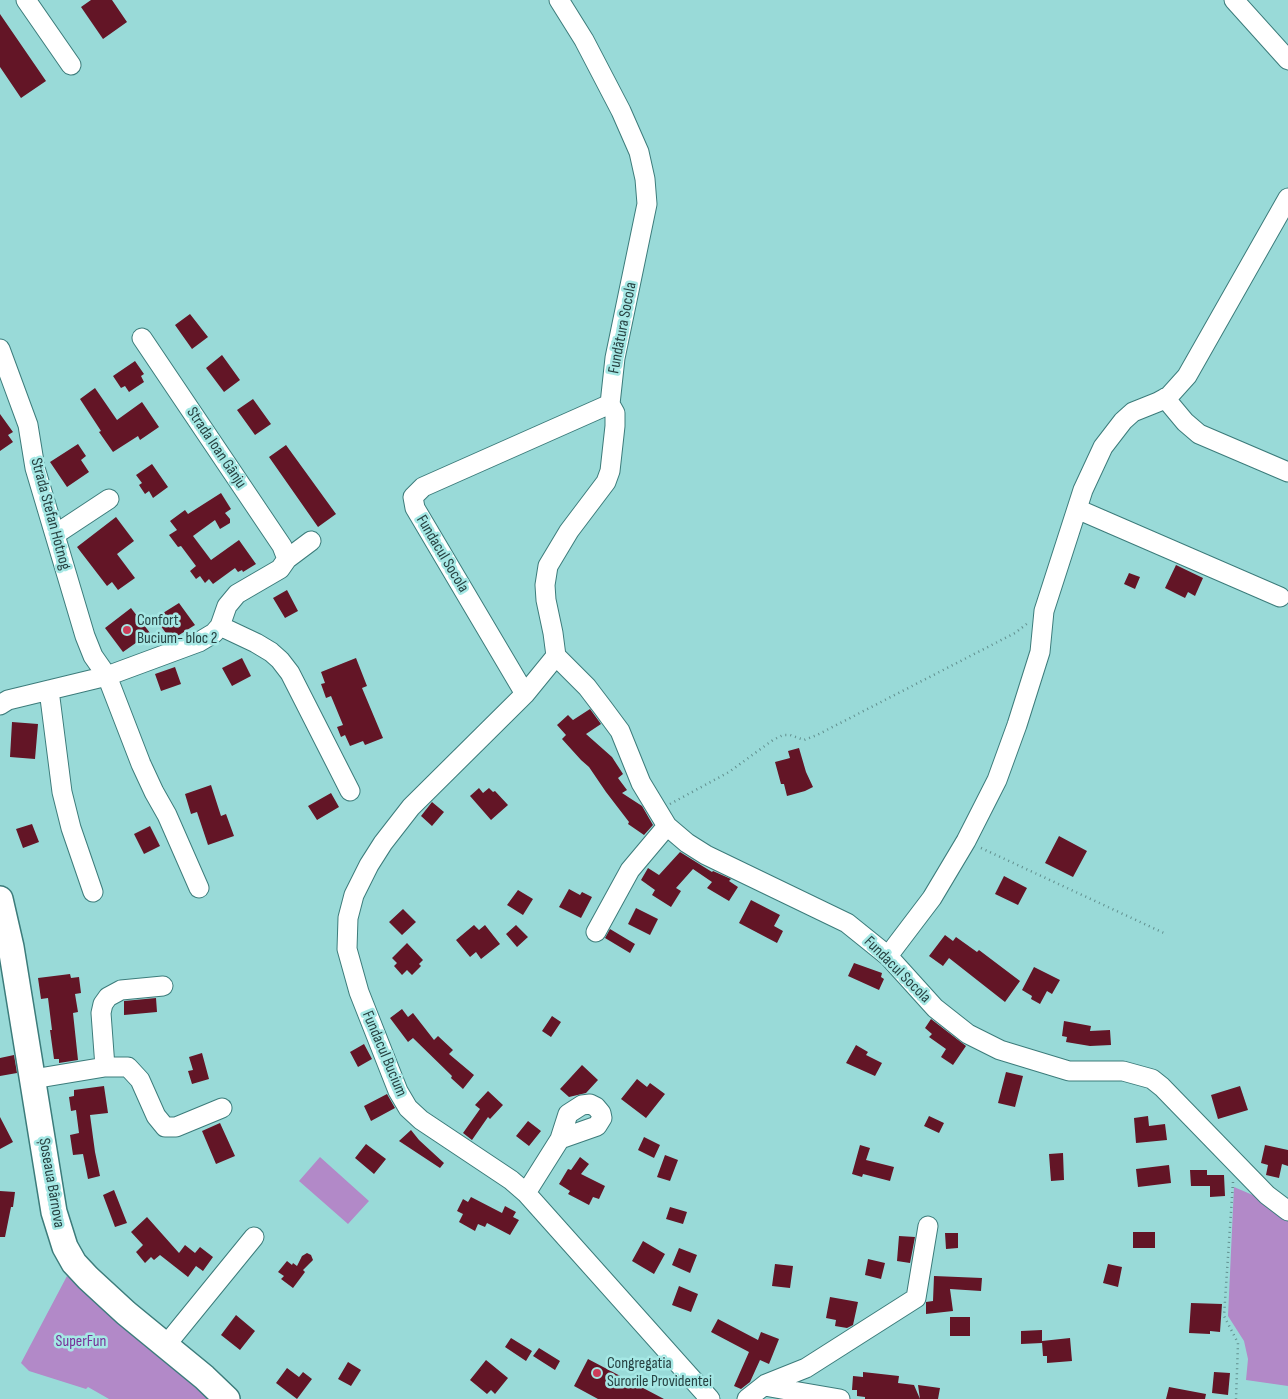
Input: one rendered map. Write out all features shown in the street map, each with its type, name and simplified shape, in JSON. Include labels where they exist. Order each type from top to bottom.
[{"type":"main road","name":"Șoseaua Bârnova","points":[[0,899],[11,947],[54,1212],[65,1247],[74,1263],[88,1278],[227,1399]]},
{"type":"street","points":[[26,0],[71,65]]},
{"type":"street","name":"Fundătura Socola","points":[[556,656],[546,600],[545,585],[548,566],[569,531],[606,482],[610,471],[615,426],[615,414],[610,404],[615,358],[647,204],[645,179],[639,152],[622,111],[584,40],[559,0]]},
{"type":"street","points":[[1234,0],[1287,57]]},
{"type":"street","points":[[888,956],[932,898],[966,841],[996,780],[1040,652],[1044,612],[1083,490],[1103,447],[1115,430],[1133,412],[1165,398],[1176,389],[1186,376],[1288,198]]},
{"type":"street","name":"Strada Ioan Gânju","points":[[142,338],[282,546],[287,559]]},
{"type":"street","name":"Strada Stefan Hotnog","points":[[0,349],[28,425],[35,468],[56,534],[84,636],[93,656],[107,676],[144,771],[168,815],[199,888]]},
{"type":"street","points":[[1165,398],[1185,422],[1200,434],[1288,472]]},
{"type":"street","name":"Fundacul Socola","points":[[525,694],[416,508],[414,497],[424,487],[610,404]]},
{"type":"street","points":[[56,534],[109,499]]},
{"type":"street","points":[[1077,509],[1280,597]]},
{"type":"street","points":[[0,706],[8,700],[107,676],[199,642],[214,633],[220,626],[228,606],[237,594],[280,569],[287,559],[311,541]]},
{"type":"street","points":[[220,626],[256,643],[280,660],[290,673],[350,791]]},
{"type":"street","name":"Fundacul Socola","points":[[556,656],[587,687],[620,731],[641,783],[662,818],[706,855],[846,923],[888,956],[935,1008],[968,1034],[1000,1050],[1068,1071],[1123,1071],[1152,1079],[1162,1087],[1234,1163],[1267,1195],[1288,1211]]},
{"type":"street","name":"Fundacul Bucium","points":[[556,656],[525,694],[410,807],[383,843],[368,865],[354,895],[348,918],[348,948],[359,992],[398,1091],[408,1108],[421,1120],[479,1158],[526,1193],[710,1399]]},
{"type":"street","points":[[49,690],[62,792],[71,828],[93,892]]},
{"type":"street","points":[[596,932],[630,870],[662,818]]},
{"type":"street","points":[[105,1067],[101,1012],[103,1004],[108,997],[121,990],[164,986]]},
{"type":"street","points":[[33,1079],[105,1067],[128,1067],[135,1072],[156,1116],[166,1127],[176,1127],[222,1108]]},
{"type":"street","points":[[526,1193],[560,1139]]},
{"type":"street","points":[[747,1399],[766,1384],[806,1368],[916,1298],[928,1226]]},
{"type":"street","points":[[166,1345],[254,1237]]},
{"type":"street","points":[[766,1384],[770,1387],[840,1399]]},
{"type":"path","points":[[662,818],[773,740],[790,735],[804,740],[817,735],[1015,633],[1044,612]]},
{"type":"path","points":[[966,841],[1166,934]]},
{"type":"path","points":[[1234,1163],[1224,1316],[1238,1343],[1236,1399]]},
{"type":"green space","points":[[320,1157],[369,1201],[348,1224],[299,1181]]},
{"type":"green space","points":[[1234,1187],[1255,1196],[1288,1216],[1288,1386],[1246,1380],[1248,1359],[1244,1341],[1228,1316]]},
{"type":"green space","name":"SuperFun","points":[[67,1276],[127,1322],[174,1363],[209,1399],[109,1399],[88,1387],[86,1389],[29,1371],[21,1363]]},
{"type":"building","points":[[91,0],[112,0],[127,22],[103,39],[81,7]]},
{"type":"building","points":[[0,14],[46,81],[21,98],[0,67]]},
{"type":"building","points":[[190,314],[208,337],[192,349],[175,325]]},
{"type":"building","points":[[222,355],[240,380],[224,392],[206,368]]},
{"type":"building","points":[[135,361],[144,374],[141,376],[144,382],[129,392],[125,386],[121,388],[113,376]]},
{"type":"building","points":[[95,388],[117,420],[142,402],[159,427],[140,440],[138,436],[113,452],[80,399]]},
{"type":"building","points":[[253,399],[271,424],[255,435],[237,410]]},
{"type":"building","points":[[0,414],[13,432],[8,435],[13,442],[0,451]]},
{"type":"building","points":[[78,444],[86,456],[81,460],[89,472],[67,487],[50,462]]},
{"type":"building","points":[[286,445],[336,514],[318,527],[269,457]]},
{"type":"building","points":[[152,464],[168,487],[153,498],[149,491],[145,494],[139,485],[142,483],[136,475]]},
{"type":"building","points":[[221,493],[231,509],[225,513],[230,519],[230,523],[220,529],[215,520],[193,536],[211,560],[239,540],[256,564],[243,572],[242,570],[238,572],[235,568],[213,584],[209,579],[205,583],[200,576],[196,579],[190,571],[196,566],[181,546],[178,547],[169,535],[177,530],[170,521],[185,510],[188,514]]},
{"type":"building","points":[[116,517],[134,541],[117,554],[135,578],[118,590],[112,582],[107,586],[77,547]]},
{"type":"building","points":[[1176,565],[1203,578],[1195,596],[1188,592],[1185,598],[1165,588]]},
{"type":"building","points":[[1129,573],[1140,577],[1135,589],[1124,584]]},
{"type":"building","points":[[287,590],[298,611],[285,618],[273,598]]},
{"type":"building","points":[[179,603],[195,625],[171,640],[155,618]]},
{"type":"building","name":"Confort Bucium- bloc 2","points":[[131,608],[150,633],[123,652],[105,628]]},
{"type":"building","points":[[242,658],[251,676],[232,686],[222,668]]},
{"type":"building","points":[[356,658],[367,686],[362,688],[383,738],[365,745],[363,741],[350,746],[345,735],[341,737],[337,727],[343,725],[331,696],[326,698],[321,684],[325,683],[321,672]]},
{"type":"building","points":[[175,667],[181,684],[161,691],[155,674]]},
{"type":"building","points":[[590,709],[601,724],[586,734],[612,757],[623,774],[618,778],[627,790],[622,793],[642,806],[653,825],[644,835],[628,824],[629,822],[589,767],[562,739],[566,735],[557,725],[568,715],[573,720]]},
{"type":"building","points":[[12,722],[38,724],[35,759],[10,757]]},
{"type":"building","points":[[799,748],[806,772],[813,787],[787,796],[784,784],[781,784],[775,762],[790,758],[788,751]]},
{"type":"building","points":[[211,785],[221,816],[226,814],[234,836],[208,845],[197,812],[191,814],[185,794]]},
{"type":"building","points":[[479,788],[483,793],[489,788],[493,792],[495,791],[508,805],[491,820],[470,796]]},
{"type":"building","points":[[331,793],[339,807],[317,820],[308,806]]},
{"type":"building","points":[[432,802],[444,812],[432,826],[421,816]]},
{"type":"building","points":[[32,824],[39,842],[23,848],[16,829]]},
{"type":"building","points":[[150,826],[160,846],[144,854],[134,834]]},
{"type":"building","points":[[1059,836],[1087,851],[1073,877],[1045,863]]},
{"type":"building","points":[[680,852],[712,872],[731,879],[729,881],[738,887],[729,901],[707,888],[712,882],[693,869],[676,888],[681,891],[671,907],[652,895],[655,890],[641,880],[648,868],[659,875]]},
{"type":"building","points":[[1004,876],[1027,888],[1018,905],[995,894]]},
{"type":"building","points":[[569,889],[580,895],[582,892],[592,897],[581,918],[559,907]]},
{"type":"building","points":[[518,890],[533,899],[523,915],[507,905]]},
{"type":"building","points":[[751,900],[780,915],[774,926],[783,931],[777,943],[739,923]]},
{"type":"building","points":[[636,908],[658,919],[650,935],[628,924]]},
{"type":"building","points":[[403,909],[416,922],[402,935],[389,922]]},
{"type":"building","points":[[474,925],[479,930],[485,925],[500,944],[481,959],[476,952],[470,957],[456,940]]},
{"type":"building","points":[[516,925],[528,937],[517,947],[506,934]]},
{"type":"building","points":[[610,929],[635,944],[630,953],[605,938]]},
{"type":"building","points":[[945,935],[953,941],[956,937],[977,952],[979,950],[1020,981],[1005,1002],[949,958],[943,966],[929,956]]},
{"type":"building","points":[[407,943],[423,960],[419,964],[421,966],[412,975],[407,970],[402,975],[394,966],[397,963],[392,958]]},
{"type":"building","points":[[854,963],[882,973],[881,977],[884,979],[879,990],[848,976]]},
{"type":"building","points":[[1034,967],[1060,980],[1052,994],[1047,991],[1040,1004],[1031,999],[1032,996],[1022,990]]},
{"type":"building","points":[[70,974],[71,978],[79,977],[81,993],[75,994],[78,1012],[73,1013],[78,1060],[59,1063],[59,1059],[54,1059],[48,998],[41,999],[38,978]]},
{"type":"building","points":[[156,998],[157,1012],[124,1015],[124,1001]]},
{"type":"building","points":[[402,1009],[408,1017],[413,1013],[434,1040],[438,1036],[453,1050],[449,1054],[474,1075],[463,1089],[413,1038],[408,1042],[390,1018]]},
{"type":"building","points":[[552,1016],[561,1022],[551,1037],[542,1031]]},
{"type":"building","points":[[931,1019],[966,1046],[953,1065],[941,1057],[946,1049],[929,1037],[932,1034],[925,1028]]},
{"type":"building","points":[[1064,1021],[1091,1026],[1090,1031],[1110,1030],[1111,1045],[1090,1046],[1066,1042],[1067,1037],[1062,1036]]},
{"type":"building","points":[[364,1044],[372,1059],[358,1067],[350,1052]]},
{"type":"building","points":[[856,1045],[868,1052],[866,1055],[882,1063],[875,1076],[846,1063]]},
{"type":"building","points":[[202,1053],[209,1079],[192,1084],[188,1071],[193,1070],[189,1057]]},
{"type":"building","points":[[14,1055],[17,1073],[0,1076],[0,1058]]},
{"type":"building","points":[[582,1065],[598,1080],[586,1093],[569,1097],[560,1089]]},
{"type":"building","points":[[1006,1072],[1023,1076],[1015,1107],[998,1103]]},
{"type":"building","points":[[637,1079],[647,1087],[650,1083],[665,1094],[646,1118],[621,1099]]},
{"type":"building","points":[[104,1086],[108,1113],[90,1115],[100,1176],[88,1179],[83,1154],[73,1155],[70,1135],[79,1133],[76,1110],[71,1111],[69,1097],[74,1096],[74,1090]]},
{"type":"building","points":[[1240,1086],[1248,1110],[1218,1119],[1211,1095]]},
{"type":"building","points":[[488,1091],[503,1105],[490,1119],[488,1117],[472,1140],[463,1133],[480,1109],[475,1105]]},
{"type":"building","points":[[387,1094],[395,1108],[371,1121],[364,1106]]},
{"type":"building","points":[[929,1116],[944,1123],[939,1133],[924,1126]]},
{"type":"building","points":[[1148,1116],[1149,1126],[1165,1124],[1167,1140],[1136,1143],[1134,1118]]},
{"type":"building","points":[[0,1117],[13,1142],[0,1149]]},
{"type":"building","points":[[528,1121],[541,1131],[529,1146],[516,1136]]},
{"type":"building","points":[[220,1123],[235,1156],[216,1164],[202,1131]]},
{"type":"building","points":[[411,1130],[444,1163],[440,1168],[399,1141]]},
{"type":"building","points":[[644,1137],[660,1145],[654,1158],[638,1150]]},
{"type":"building","points":[[366,1144],[386,1159],[374,1174],[355,1158]]},
{"type":"building","points":[[860,1145],[870,1148],[866,1160],[894,1167],[890,1181],[863,1174],[862,1177],[852,1174]]},
{"type":"building","points":[[1265,1145],[1288,1150],[1288,1166],[1282,1164],[1279,1178],[1266,1175],[1268,1165],[1261,1163]]},
{"type":"building","points":[[1063,1153],[1064,1180],[1051,1181],[1049,1154]]},
{"type":"building","points":[[665,1155],[678,1160],[670,1181],[657,1177]]},
{"type":"building","points":[[580,1157],[589,1164],[581,1174],[605,1186],[599,1199],[593,1197],[589,1205],[568,1194],[570,1191],[559,1184],[568,1169],[571,1170]]},
{"type":"building","points":[[1169,1165],[1171,1183],[1138,1187],[1136,1169]]},
{"type":"building","points":[[1190,1170],[1207,1170],[1207,1175],[1224,1175],[1225,1196],[1210,1197],[1210,1186],[1191,1186]]},
{"type":"building","points":[[114,1190],[127,1223],[115,1227],[103,1195]]},
{"type":"building","points":[[0,1191],[15,1192],[5,1237],[0,1237]]},
{"type":"building","points":[[471,1197],[502,1213],[505,1206],[516,1212],[513,1217],[519,1220],[510,1235],[487,1223],[485,1227],[478,1224],[475,1231],[459,1222],[463,1214],[457,1211],[463,1199],[468,1202]]},
{"type":"building","points":[[670,1207],[687,1212],[683,1224],[666,1219]]},
{"type":"building","points":[[147,1217],[179,1253],[185,1245],[195,1253],[200,1247],[213,1257],[203,1271],[196,1266],[188,1277],[160,1255],[154,1260],[151,1257],[145,1263],[136,1252],[143,1245],[131,1232]]},
{"type":"building","points":[[1133,1232],[1155,1232],[1155,1248],[1133,1248]]},
{"type":"building","points":[[945,1233],[958,1233],[958,1248],[946,1249]]},
{"type":"building","points":[[899,1236],[915,1237],[910,1263],[897,1261]]},
{"type":"building","points":[[643,1241],[665,1254],[654,1274],[632,1261]]},
{"type":"building","points":[[679,1248],[697,1255],[690,1273],[672,1265]]},
{"type":"building","points":[[307,1253],[311,1255],[313,1260],[303,1270],[305,1272],[293,1288],[281,1279],[284,1276],[278,1272],[287,1261],[297,1266],[302,1256]]},
{"type":"building","points":[[868,1259],[885,1263],[881,1279],[865,1275]]},
{"type":"building","points":[[775,1264],[793,1266],[790,1288],[772,1286]]},
{"type":"building","points":[[1108,1264],[1122,1267],[1118,1287],[1103,1283]]},
{"type":"building","points":[[934,1276],[982,1278],[981,1291],[950,1289],[953,1311],[926,1314],[926,1302],[933,1301]]},
{"type":"building","points":[[679,1286],[698,1294],[691,1312],[672,1305]]},
{"type":"building","points":[[830,1297],[858,1302],[853,1325],[847,1328],[835,1326],[836,1320],[826,1318]]},
{"type":"building","points":[[1191,1303],[1222,1304],[1220,1332],[1210,1331],[1210,1334],[1189,1333]]},
{"type":"building","points":[[236,1315],[255,1331],[240,1350],[221,1335]]},
{"type":"building","points":[[950,1317],[970,1317],[970,1336],[950,1336]]},
{"type":"building","points":[[718,1319],[758,1340],[761,1332],[779,1339],[769,1364],[760,1360],[750,1382],[741,1389],[734,1386],[749,1352],[711,1332]]},
{"type":"building","points":[[1042,1330],[1042,1341],[1070,1338],[1072,1361],[1047,1363],[1047,1356],[1043,1356],[1042,1342],[1021,1344],[1021,1331]]},
{"type":"building","points":[[511,1338],[532,1351],[526,1361],[505,1347]]},
{"type":"building","points":[[539,1348],[560,1361],[555,1370],[533,1356]]},
{"type":"building","name":"Congregatia Surorile Providentei","points":[[588,1359],[664,1399],[598,1399],[574,1386]]},
{"type":"building","points":[[486,1360],[508,1378],[495,1394],[491,1390],[487,1394],[470,1380]]},
{"type":"building","points":[[348,1362],[361,1370],[351,1386],[338,1379]]},
{"type":"building","points":[[287,1368],[299,1377],[303,1372],[312,1379],[297,1399],[276,1383]]},
{"type":"building","points":[[863,1372],[899,1376],[898,1383],[914,1385],[920,1399],[865,1399],[865,1397],[857,1396],[857,1390],[852,1390],[853,1376],[863,1377]]},
{"type":"building","points":[[1214,1372],[1230,1373],[1228,1395],[1212,1393]]},
{"type":"building","points":[[918,1385],[940,1388],[938,1399],[920,1399]]},
{"type":"building","points":[[1169,1387],[1206,1394],[1205,1399],[1166,1399]]},
{"type":"place","name":"Confort Bucium- bloc 2","points":[[127,630]]},
{"type":"place","name":"Congregatia Surorile Providentei","points":[[597,1373]]}]
